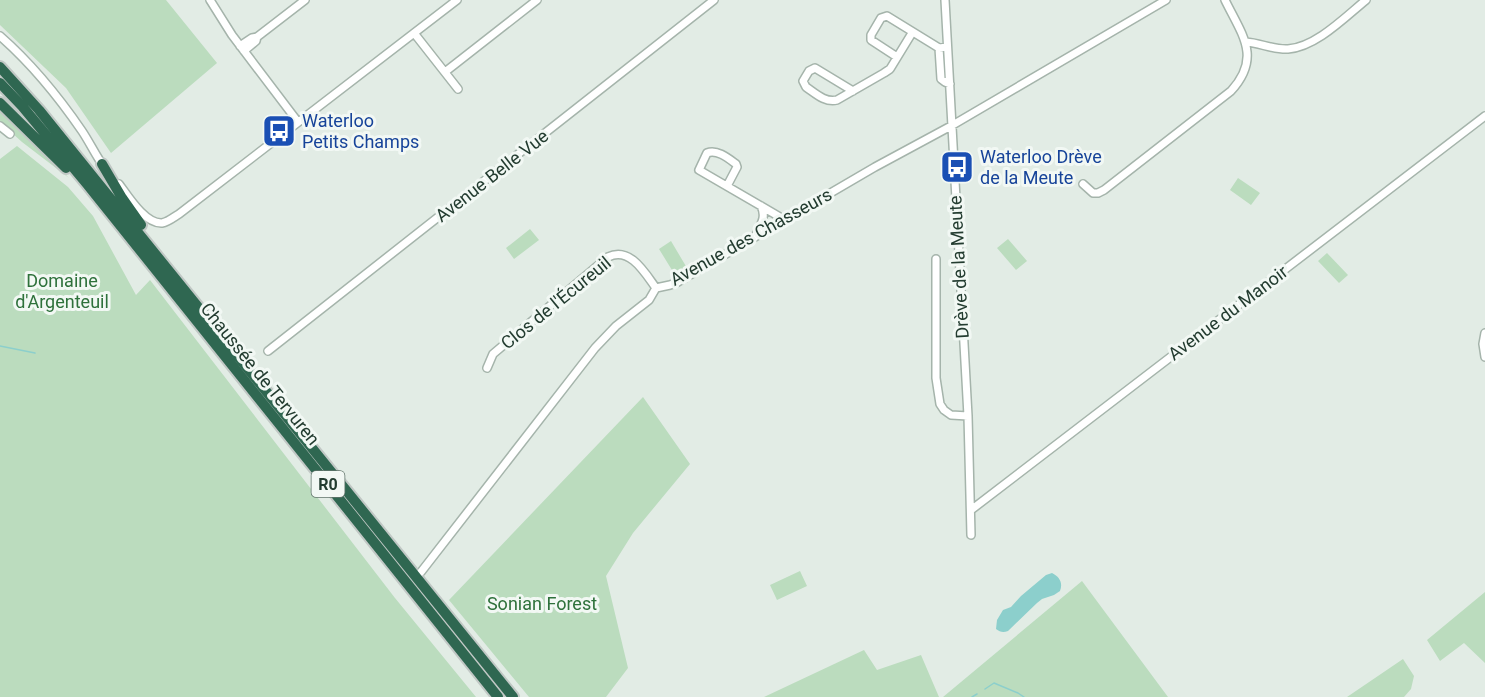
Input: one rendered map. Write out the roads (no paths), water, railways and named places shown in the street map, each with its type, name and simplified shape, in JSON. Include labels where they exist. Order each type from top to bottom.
[{"type":"highway","name":"R0","points":[[0,67],[39,110],[89,179]]},
{"type":"highway","name":"R0","points":[[0,83],[146,242]]},
{"type":"highway","points":[[0,103],[73,176],[89,179]]},
{"type":"highway","points":[[102,164],[143,228],[146,242]]},
{"type":"highway","name":"Chaussée de Tervuren","points":[[89,179],[498,697]]},
{"type":"highway","name":"Chaussée de Tervuren","points":[[146,242],[513,697]]},
{"type":"street","points":[[210,0],[225,25],[298,122]]},
{"type":"street","points":[[0,36],[35,69],[60,99],[102,164],[145,216],[159,223],[166,222],[180,214],[457,0]]},
{"type":"street","points":[[445,72],[537,0]]},
{"type":"street","name":"Avenue Belle Vue","points":[[268,351],[714,0]]},
{"type":"street","name":"Drève de la Meute","points":[[945,0],[943,48],[950,84],[968,416],[971,535]]},
{"type":"street","name":"Avenue des Chasseurs","points":[[421,572],[595,348],[616,326],[648,300],[656,288],[678,282],[1166,0]]},
{"type":"street","points":[[1083,184],[1093,194],[1104,190],[1231,91],[1238,83],[1243,74],[1248,52],[1246,42],[1226,0]]},
{"type":"street","points":[[1246,42],[1286,49],[1299,47],[1312,42],[1366,0]]},
{"type":"street","points":[[242,48],[256,41],[257,37],[301,1]]},
{"type":"street","points":[[897,57],[871,40],[871,35],[881,18],[887,16],[912,33],[943,48]]},
{"type":"street","points":[[414,33],[458,89]]},
{"type":"street","points":[[853,91],[814,68],[804,81],[806,87],[828,100],[837,100],[853,91],[884,73],[890,69],[912,33]]},
{"type":"street","name":"Avenue du Manoir","points":[[970,510],[1485,116]]},
{"type":"street","points":[[0,126],[10,134]]},
{"type":"street","points":[[727,186],[737,167],[736,164],[714,151],[707,153],[699,170],[785,220]]},
{"type":"street","points":[[755,237],[764,219],[761,206]]},
{"type":"street","name":"Clos de l'Écureuil","points":[[487,368],[493,354],[608,256],[614,254],[627,256],[634,260],[656,288]]},
{"type":"street","points":[[936,259],[936,378],[940,404],[951,415],[968,416]]},
{"type":"street","points":[[1485,333],[1483,344],[1485,357]]},
{"type":"water","points":[[1052,573],[1060,580],[1060,591],[1042,599],[1008,631],[1002,632],[996,629],[997,620],[1003,610],[1011,607],[1046,575]]},
{"type":"waterway","points":[[0,346],[35,353]]},
{"type":"waterway","points":[[985,689],[994,683],[1024,697]]},
{"type":"waterway","points":[[972,697],[977,694]]},
{"type":"place","name":"Waterloo Petits Champs","points":[[279,131]]},
{"type":"place","name":"Waterloo Drève de la Meute","points":[[957,167]]},
{"type":"park label","name":"Domaine d'Argenteuil","points":[[62,291]]},
{"type":"park label","name":"Sonian Forest","points":[[542,604]]}]
